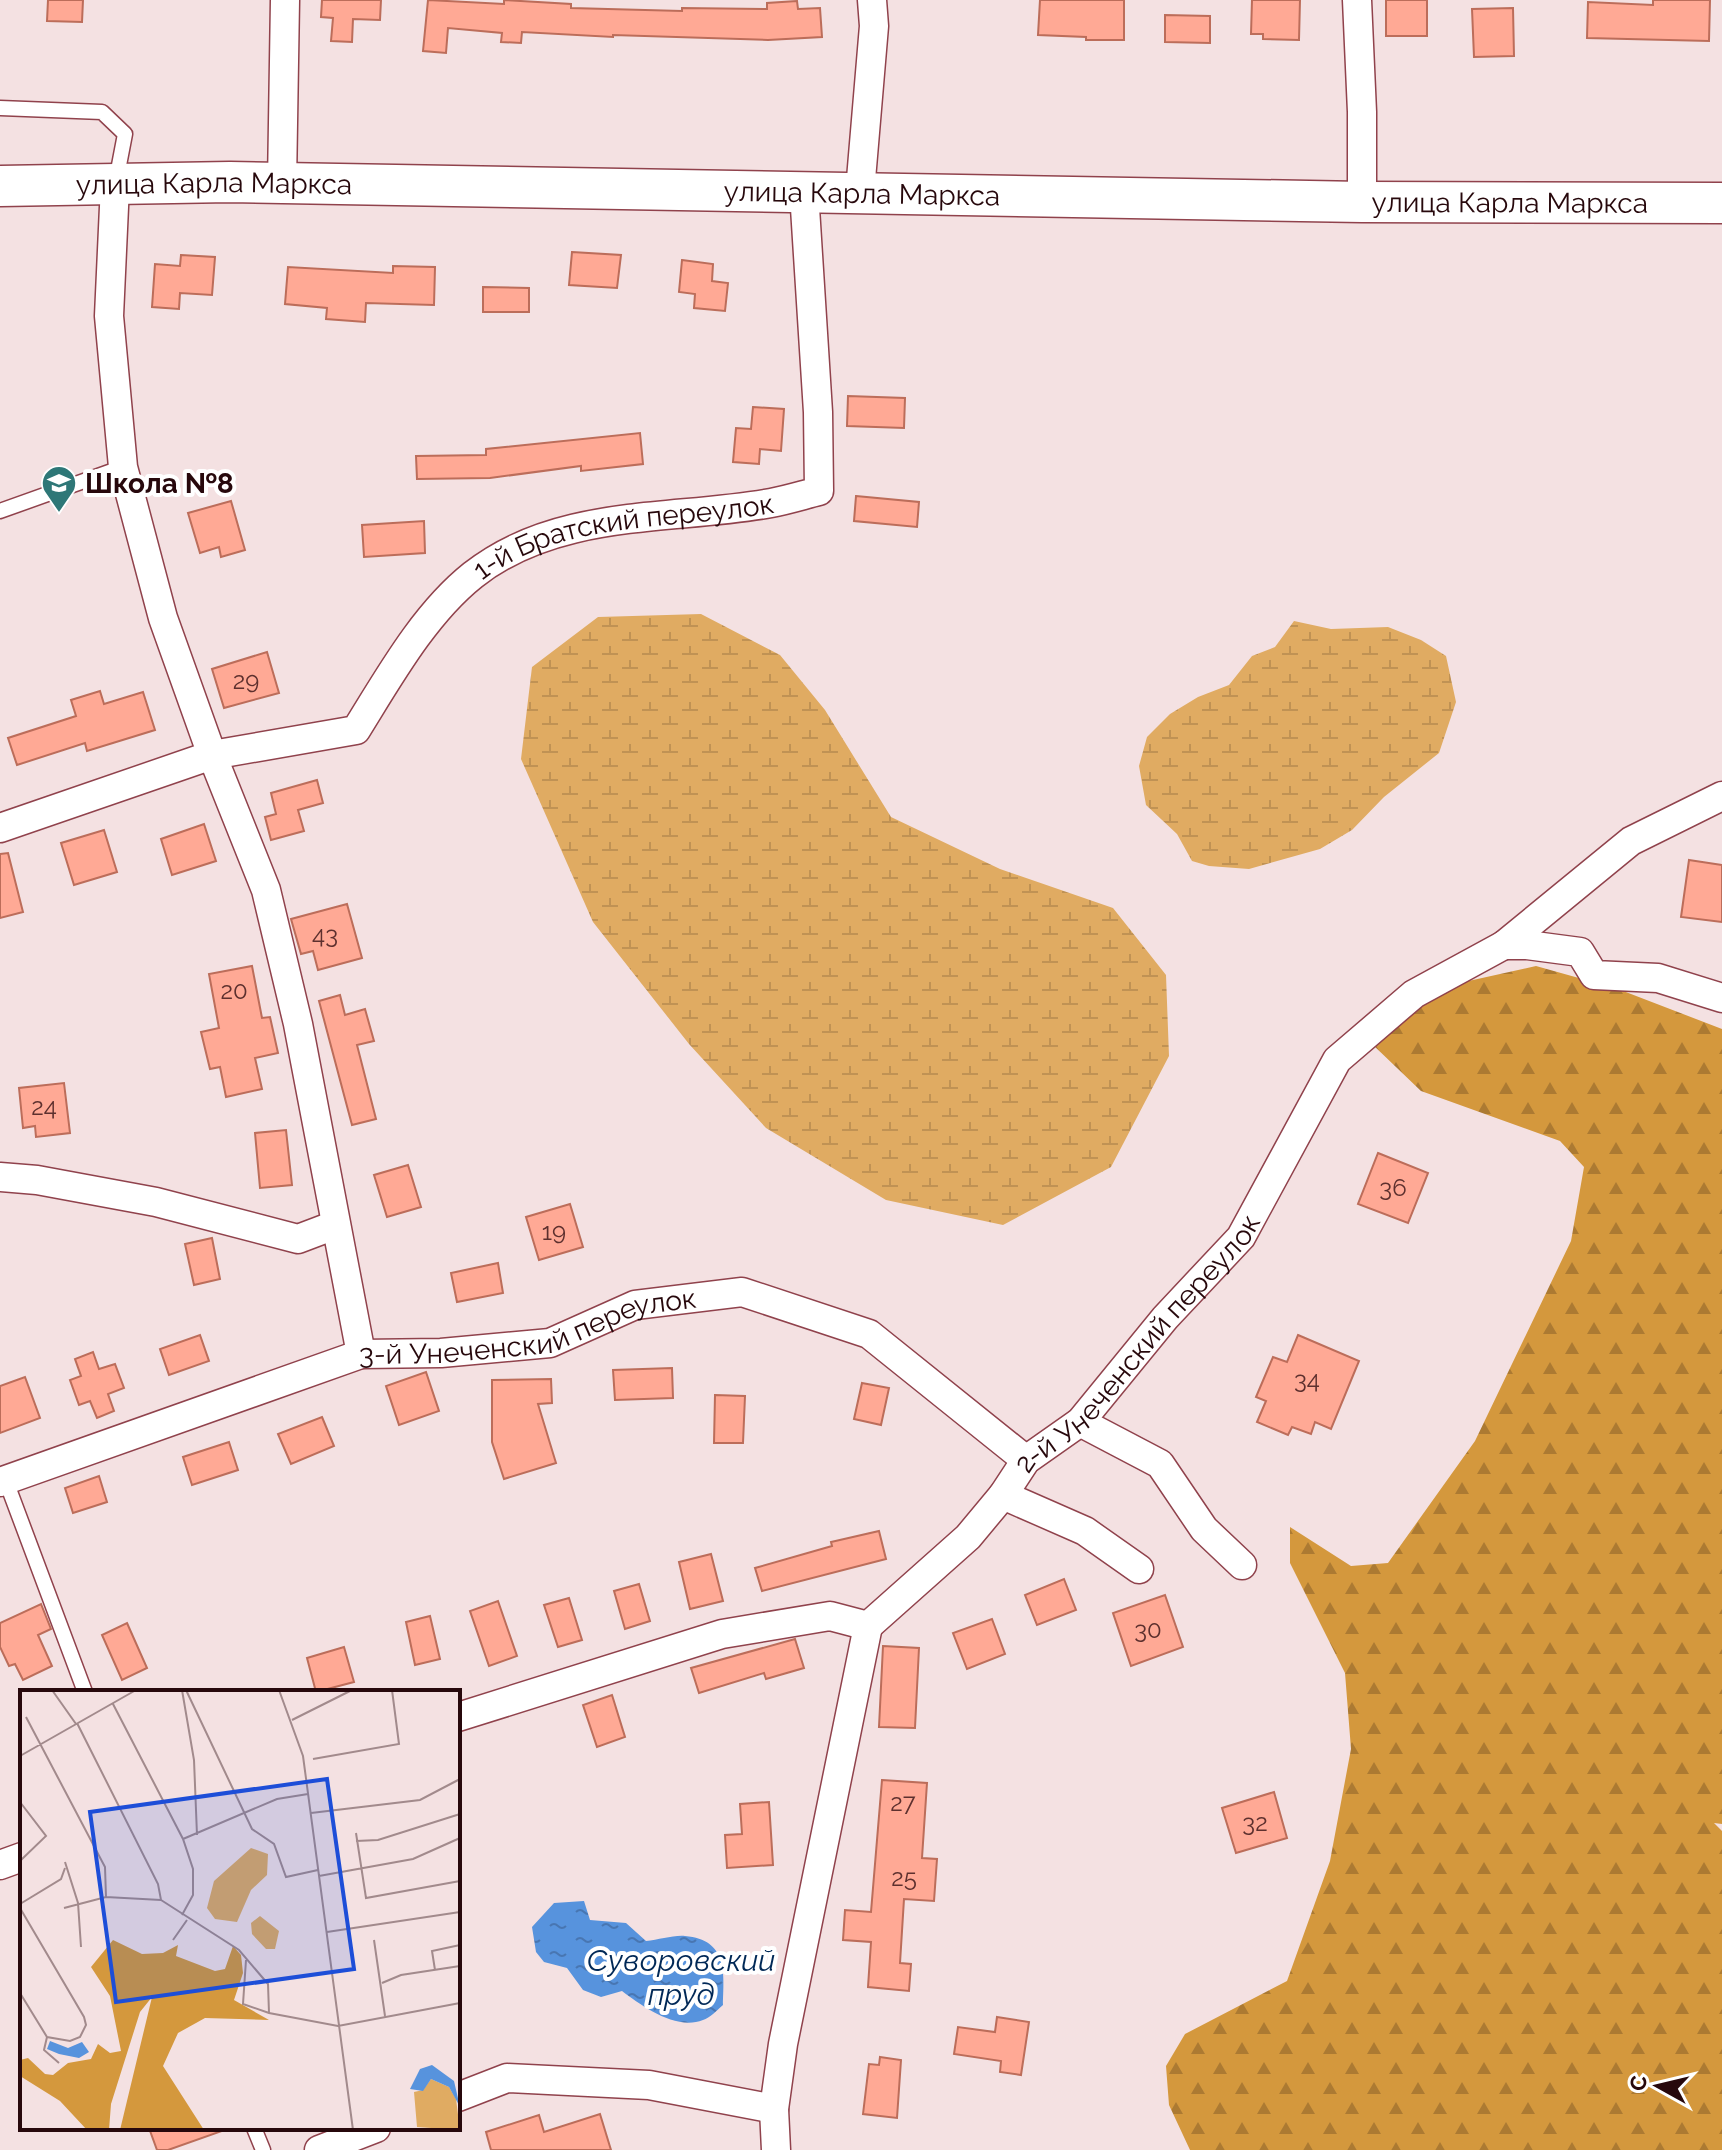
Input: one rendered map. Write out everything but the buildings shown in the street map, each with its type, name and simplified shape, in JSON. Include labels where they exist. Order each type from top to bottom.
[{"type":"main road","name":"улица Карла Маркса","points":[[0,186],[230,182],[1362,202],[1722,203]]},
{"type":"street","points":[[282,184],[285,0]]},
{"type":"street","points":[[860,191],[874,26],[872,0]]},
{"type":"street","points":[[1357,0],[1362,202]]},
{"type":"street","points":[[115,185],[109,316],[123,467],[163,618],[212,755],[266,890],[298,1024],[361,1354]]},
{"type":"street","name":"1-й Братский переулок","points":[[0,828],[212,755],[356,730],[420,630],[472,575],[513,550],[581,525],[772,503],[819,491],[818,412],[804,192]]},
{"type":"street","name":"2-й Унеченский переулок","points":[[868,1626],[968,1537],[1003,1495],[1026,1460],[1080,1422],[1165,1318],[1241,1237],[1337,1060],[1414,994],[1504,945],[1631,841],[1722,796]]},
{"type":"street","points":[[1504,945],[1580,952],[1594,975],[1658,978],[1722,998]]},
{"type":"street","points":[[0,1177],[37,1180],[156,1202],[298,1239],[335,1225]]},
{"type":"street","name":"3-й Унеченский переулок","points":[[3,1482],[361,1354],[441,1353],[550,1343],[635,1305],[742,1292],[869,1334],[1026,1460]]},
{"type":"street","points":[[1080,1422],[1160,1464],[1204,1529],[1242,1565]]},
{"type":"street","points":[[1003,1495],[1085,1531],[1139,1569]]},
{"type":"street","points":[[460,1716],[722,1634],[830,1616],[868,1626],[783,2044],[774,2109],[776,2150]]},
{"type":"street","points":[[0,1865],[20,1858]]},
{"type":"street","points":[[460,2096],[507,2078],[649,2085],[774,2109]]},
{"type":"street","points":[[319,2150],[371,2130]]},
{"type":"lane","points":[[0,108],[102,112],[125,134],[115,185]]},
{"type":"lane","points":[[0,511],[123,467]]},
{"type":"lane","points":[[3,1482],[84,1690]]},
{"type":"lane","points":[[255,2130],[263,2150]]},
{"type":"green space","points":[[701,614],[780,655],[825,710],[891,817],[1000,869],[1113,908],[1166,975],[1169,1056],[1111,1167],[1003,1225],[886,1200],[766,1128],[689,1044],[593,922],[521,759],[532,667],[598,617]]},
{"type":"green space","points":[[1294,621],[1331,629],[1388,627],[1421,640],[1446,656],[1456,702],[1439,753],[1384,797],[1352,830],[1320,849],[1249,869],[1209,866],[1192,861],[1177,834],[1146,805],[1139,766],[1147,737],[1170,714],[1198,697],[1229,685],[1252,656],[1275,647]]},
{"type":"green space","points":[[1536,966],[1618,989],[1722,1029],[1722,1824],[1714,1823],[1722,1831],[1722,2150],[1190,2150],[1169,2105],[1166,2066],[1185,2034],[1287,1981],[1330,1861],[1351,1749],[1345,1673],[1290,1563],[1290,1527],[1351,1566],[1388,1563],[1475,1441],[1571,1241],[1584,1167],[1560,1141],[1421,1091],[1372,1044],[1398,1017],[1464,982]]},
{"type":"water","name":"Суворовский пруд","points":[[584,1901],[590,1920],[626,1923],[646,1941],[685,1936],[709,1944],[716,1951],[723,1970],[723,2005],[711,2016],[693,2023],[671,2020],[649,2010],[622,1991],[601,1997],[583,1990],[567,1968],[544,1962],[536,1952],[532,1927],[554,1903]]},
{"type":"place","name":"Школа №8","points":[[59,514]]}]
